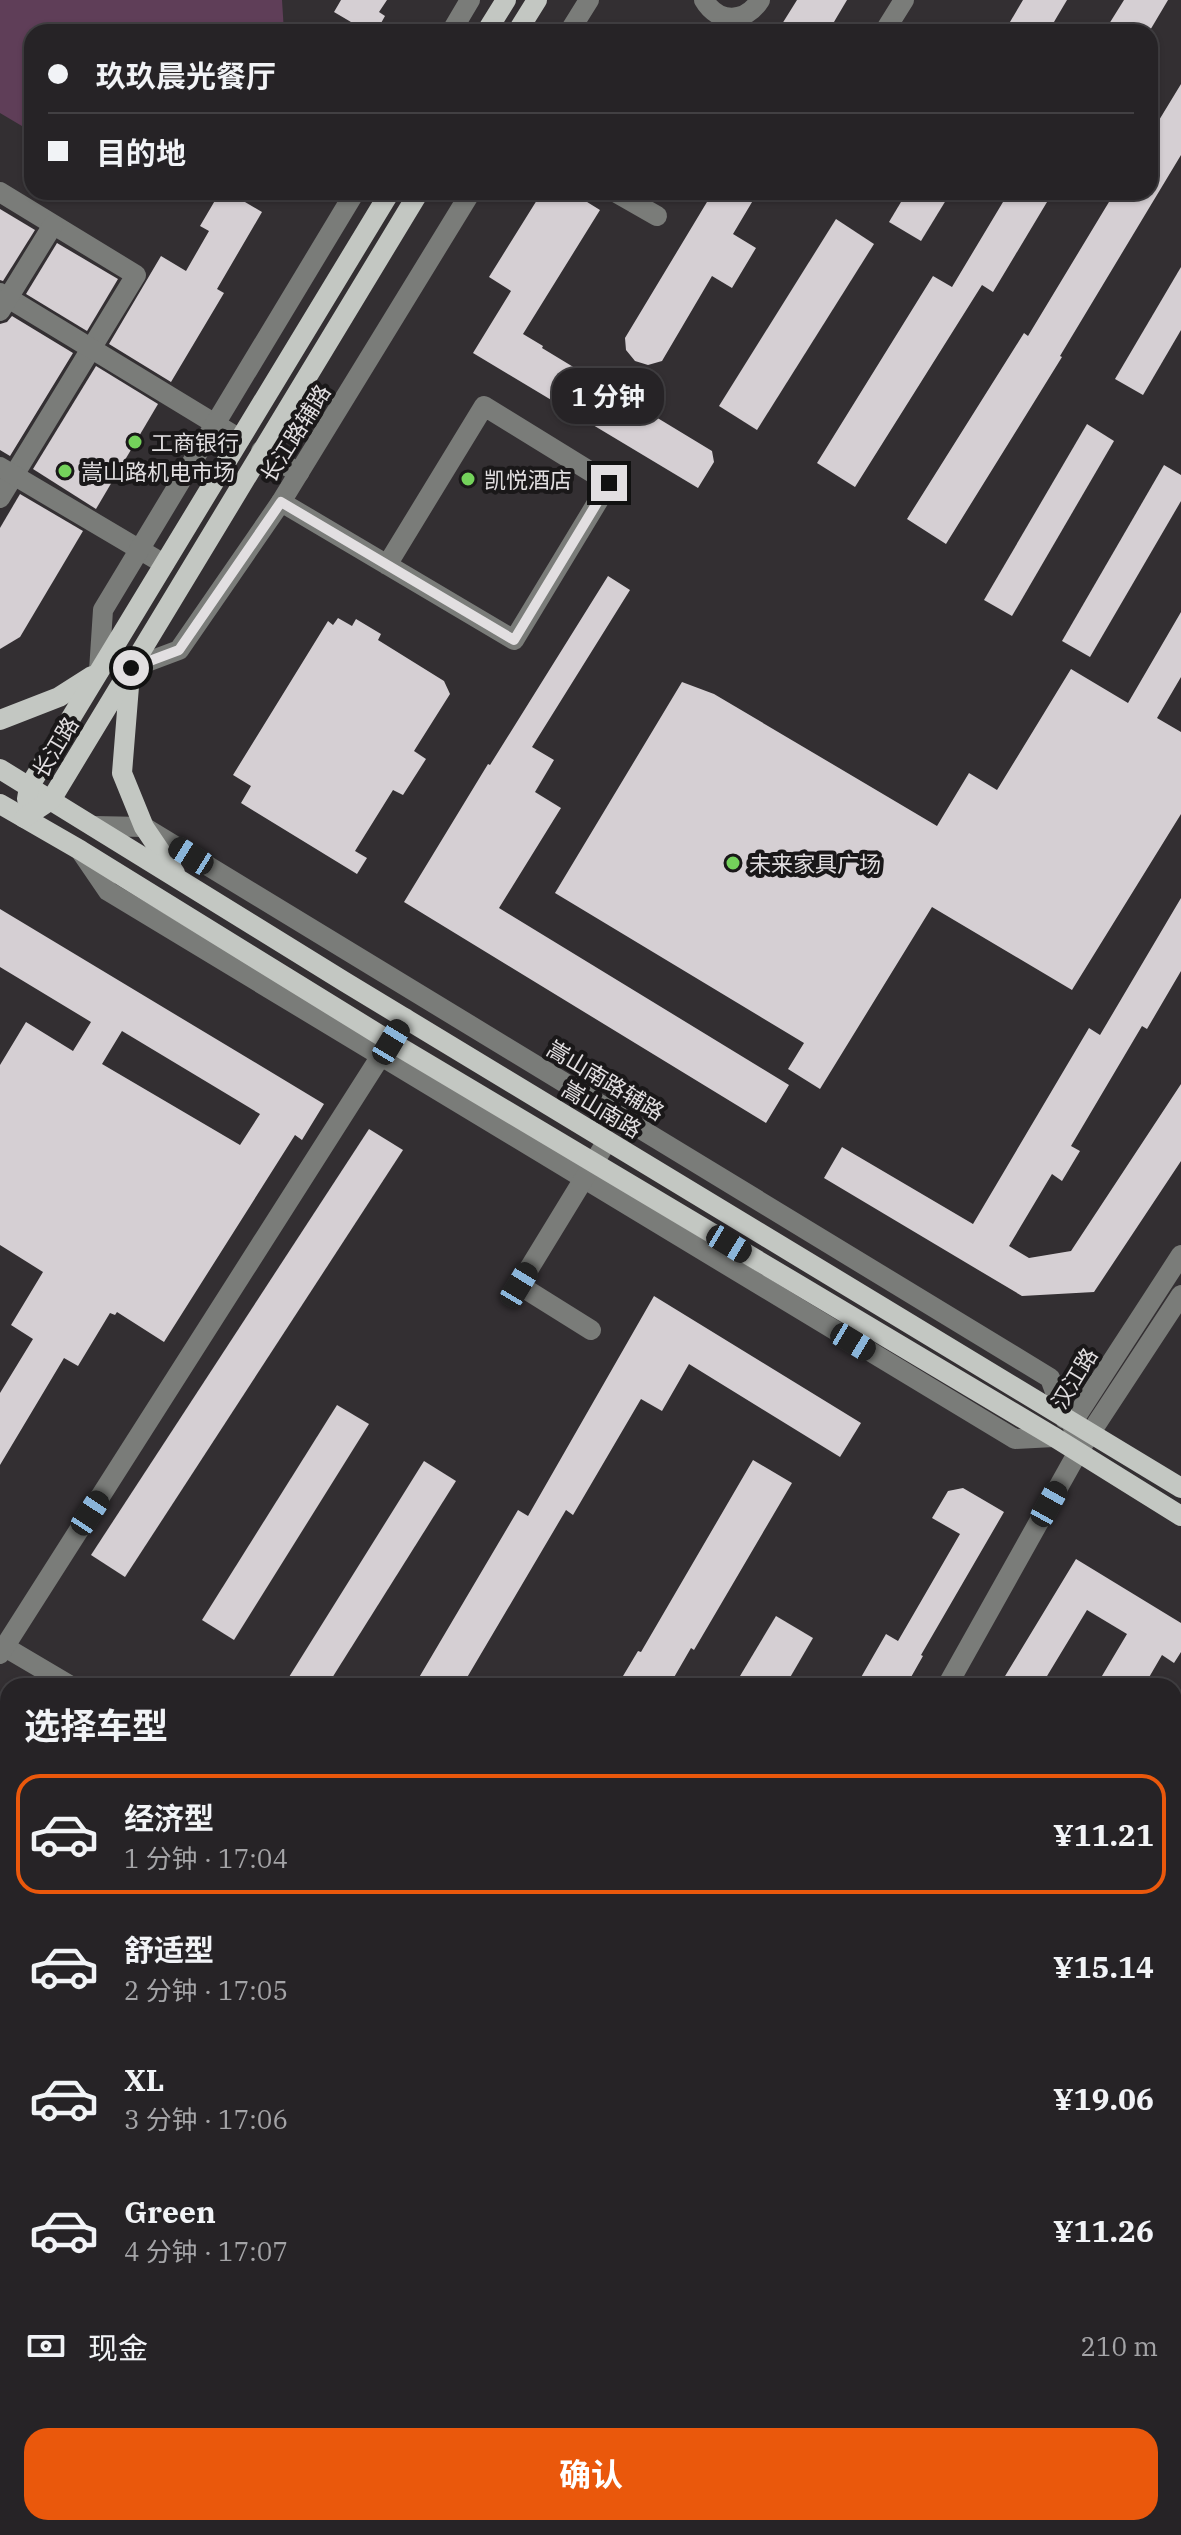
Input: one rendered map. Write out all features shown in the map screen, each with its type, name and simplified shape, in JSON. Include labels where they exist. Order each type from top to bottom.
[{"type":"main road","points":[[491,24],[506,0]]},
{"type":"main road","points":[[522,24],[537,0]]},
{"type":"main road","name":"长江路","points":[[24,818],[29,787],[385,200]]},
{"type":"main road","name":"长江路","points":[[24,818],[51,800],[414,200]]},
{"type":"main road","points":[[131,668],[122,773],[144,827],[179,879]]},
{"type":"main road","points":[[0,720],[59,697],[99,671]]},
{"type":"main road","name":"嵩山南路","points":[[0,769],[345,982],[1181,1488]]},
{"type":"main road","points":[[0,804],[80,850],[386,1050],[589,1172],[1054,1437],[1181,1516]]},
{"type":"street","points":[[456,24],[470,0]]},
{"type":"street","points":[[574,24],[589,0]]},
{"type":"street","points":[[704,0],[710,10],[727,18],[745,15],[760,1]]},
{"type":"street","points":[[889,24],[904,0]]},
{"type":"street","points":[[746,24],[760,1]]},
{"type":"street","points":[[0,192],[136,275],[91,348],[7,471],[0,498]]},
{"type":"street","points":[[99,671],[103,610],[350,200]]},
{"type":"street","name":"长江路辅路","points":[[131,668],[179,650],[281,502],[466,200]]},
{"type":"street","points":[[629,200],[657,216]]},
{"type":"street","points":[[53,225],[3,301],[91,348],[240,439]]},
{"type":"street","points":[[281,502],[387,565],[514,640],[609,483],[484,406],[387,565]]},
{"type":"street","points":[[261,451],[299,473]]},
{"type":"street","points":[[7,471],[164,564]]},
{"type":"street","points":[[93,826],[144,827]]},
{"type":"street","name":"嵩山南路辅路","points":[[144,827],[1050,1378],[1068,1421]]},
{"type":"street","points":[[335,943],[345,982]]},
{"type":"street","points":[[56,1678],[2,1650],[405,1018]]},
{"type":"street","points":[[591,1330],[519,1285],[607,1141]]},
{"type":"street","name":"汉江路","points":[[1078,1452],[1068,1421],[1181,1255]]},
{"type":"street","name":"汉江路","points":[[1078,1452],[1181,1295]]},
{"type":"street","points":[[951,1678],[1078,1452]]},
{"type":"shaded area","points":[[0,0],[282,0],[284,24],[24,24],[24,127],[0,113]]},
{"type":"building","points":[[341,0],[387,0],[379,12],[385,16],[380,24],[354,24],[334,12]]},
{"type":"building","points":[[797,0],[847,0],[833,24],[782,24]]},
{"type":"building","points":[[1023,0],[1067,0],[1053,24],[1009,24]]},
{"type":"building","points":[[1124,0],[1168,0],[1154,24],[1109,24]]},
{"type":"building","points":[[1181,84],[1181,155],[1158,193],[1158,122]]},
{"type":"building","points":[[215,200],[242,200],[262,212],[217,289],[224,293],[171,382],[109,344],[161,256],[186,271],[209,231],[200,226]]},
{"type":"building","points":[[537,200],[584,200],[600,210],[523,334],[712,451],[714,462],[698,488],[473,353],[511,291],[489,277]]},
{"type":"building","points":[[708,200],[753,200],[733,234],[756,248],[732,288],[712,276],[662,361],[648,365],[635,361],[626,350],[625,338]]},
{"type":"building","points":[[902,200],[946,200],[921,241],[889,222]]},
{"type":"building","points":[[1004,200],[1048,200],[993,292],[982,285],[855,487],[817,463],[933,276],[952,287]]},
{"type":"building","points":[[1110,200],[1154,200],[1062,357],[946,544],[907,519],[1024,333],[1028,336]]},
{"type":"building","points":[[0,209],[35,230],[3,281],[0,280]]},
{"type":"building","points":[[836,219],[874,244],[757,430],[719,406]]},
{"type":"building","points":[[57,243],[118,279],[87,331],[26,294]]},
{"type":"building","points":[[1181,267],[1181,330],[1143,395],[1115,379]]},
{"type":"building","points":[[12,316],[73,353],[10,456],[0,450],[0,324]]},
{"type":"building","points":[[96,366],[158,404],[96,509],[33,469]]},
{"type":"building","points":[[1087,424],[1114,441],[1012,616],[984,600]]},
{"type":"building","points":[[1164,465],[1181,475],[1181,501],[1090,657],[1062,641]]},
{"type":"building","points":[[20,494],[83,531],[20,637],[0,649],[0,528]]},
{"type":"building","points":[[608,576],[630,590],[532,747],[554,760],[535,792],[561,808],[499,908],[789,1085],[766,1123],[404,902]]},
{"type":"building","points":[[1181,612],[1181,677],[1157,718],[1181,732],[1181,814],[1072,990],[932,907],[820,1089],[788,1069],[804,1043],[555,893],[682,682],[714,694],[937,826],[969,773],[997,790],[1071,669],[1128,703]]},
{"type":"building","points":[[338,618],[352,626],[356,619],[381,634],[378,640],[444,681],[450,694],[414,751],[426,759],[403,795],[393,790],[355,851],[367,858],[357,874],[241,803],[251,786],[233,775],[328,621],[333,625]]},
{"type":"building","points":[[1181,898],[1181,971],[1147,1029],[1142,1026],[1071,1146],[1080,1151],[1062,1181],[1052,1174],[1009,1246],[1029,1258],[1071,1251],[1181,1084],[1181,1161],[1094,1292],[1022,1296],[824,1178],[842,1147],[973,1224],[1089,1028],[1100,1035]]},
{"type":"building","points":[[0,909],[324,1104],[302,1140],[295,1135],[164,1342],[117,1312],[115,1315],[110,1313],[78,1366],[64,1358],[0,1465],[0,1393],[33,1339],[11,1325],[43,1272],[0,1245],[0,1065],[26,1022],[73,1051],[91,1022],[0,967]],"holes":[[[122,1031],[260,1114],[240,1145],[102,1064]]]},
{"type":"building","points":[[369,1129],[403,1150],[125,1577],[91,1555]]},
{"type":"building","points":[[654,1296],[861,1423],[840,1457],[689,1364],[662,1411],[641,1399],[573,1515],[566,1510],[467,1678],[419,1678],[518,1510],[528,1516]]},
{"type":"building","points":[[337,1405],[369,1424],[234,1640],[202,1620]]},
{"type":"building","points":[[753,1460],[792,1483],[694,1650],[691,1648],[674,1678],[622,1678],[638,1651],[641,1652]]},
{"type":"building","points":[[424,1461],[456,1481],[332,1678],[289,1677]]},
{"type":"building","points":[[963,1488],[1004,1512],[911,1678],[861,1678],[886,1634],[898,1641],[960,1534],[932,1518],[948,1491]]},
{"type":"building","points":[[1076,1559],[1181,1623],[1181,1652],[1174,1663],[1162,1655],[1149,1678],[1101,1678],[1127,1634],[1087,1610],[1046,1678],[1004,1678]]},
{"type":"building","points":[[776,1616],[813,1638],[790,1678],[739,1678]]},
{"type":"place","name":"工商银行","points":[[135,442]]},
{"type":"place","name":"嵩山路机电市场","points":[[65,471]]},
{"type":"place","name":"凯悦酒店","points":[[468,479]]},
{"type":"place","name":"未来家具广场","points":[[733,863]]},
{"type":"route","points":[[131,668],[179,650],[281,502],[514,640],[609,483]]}]
